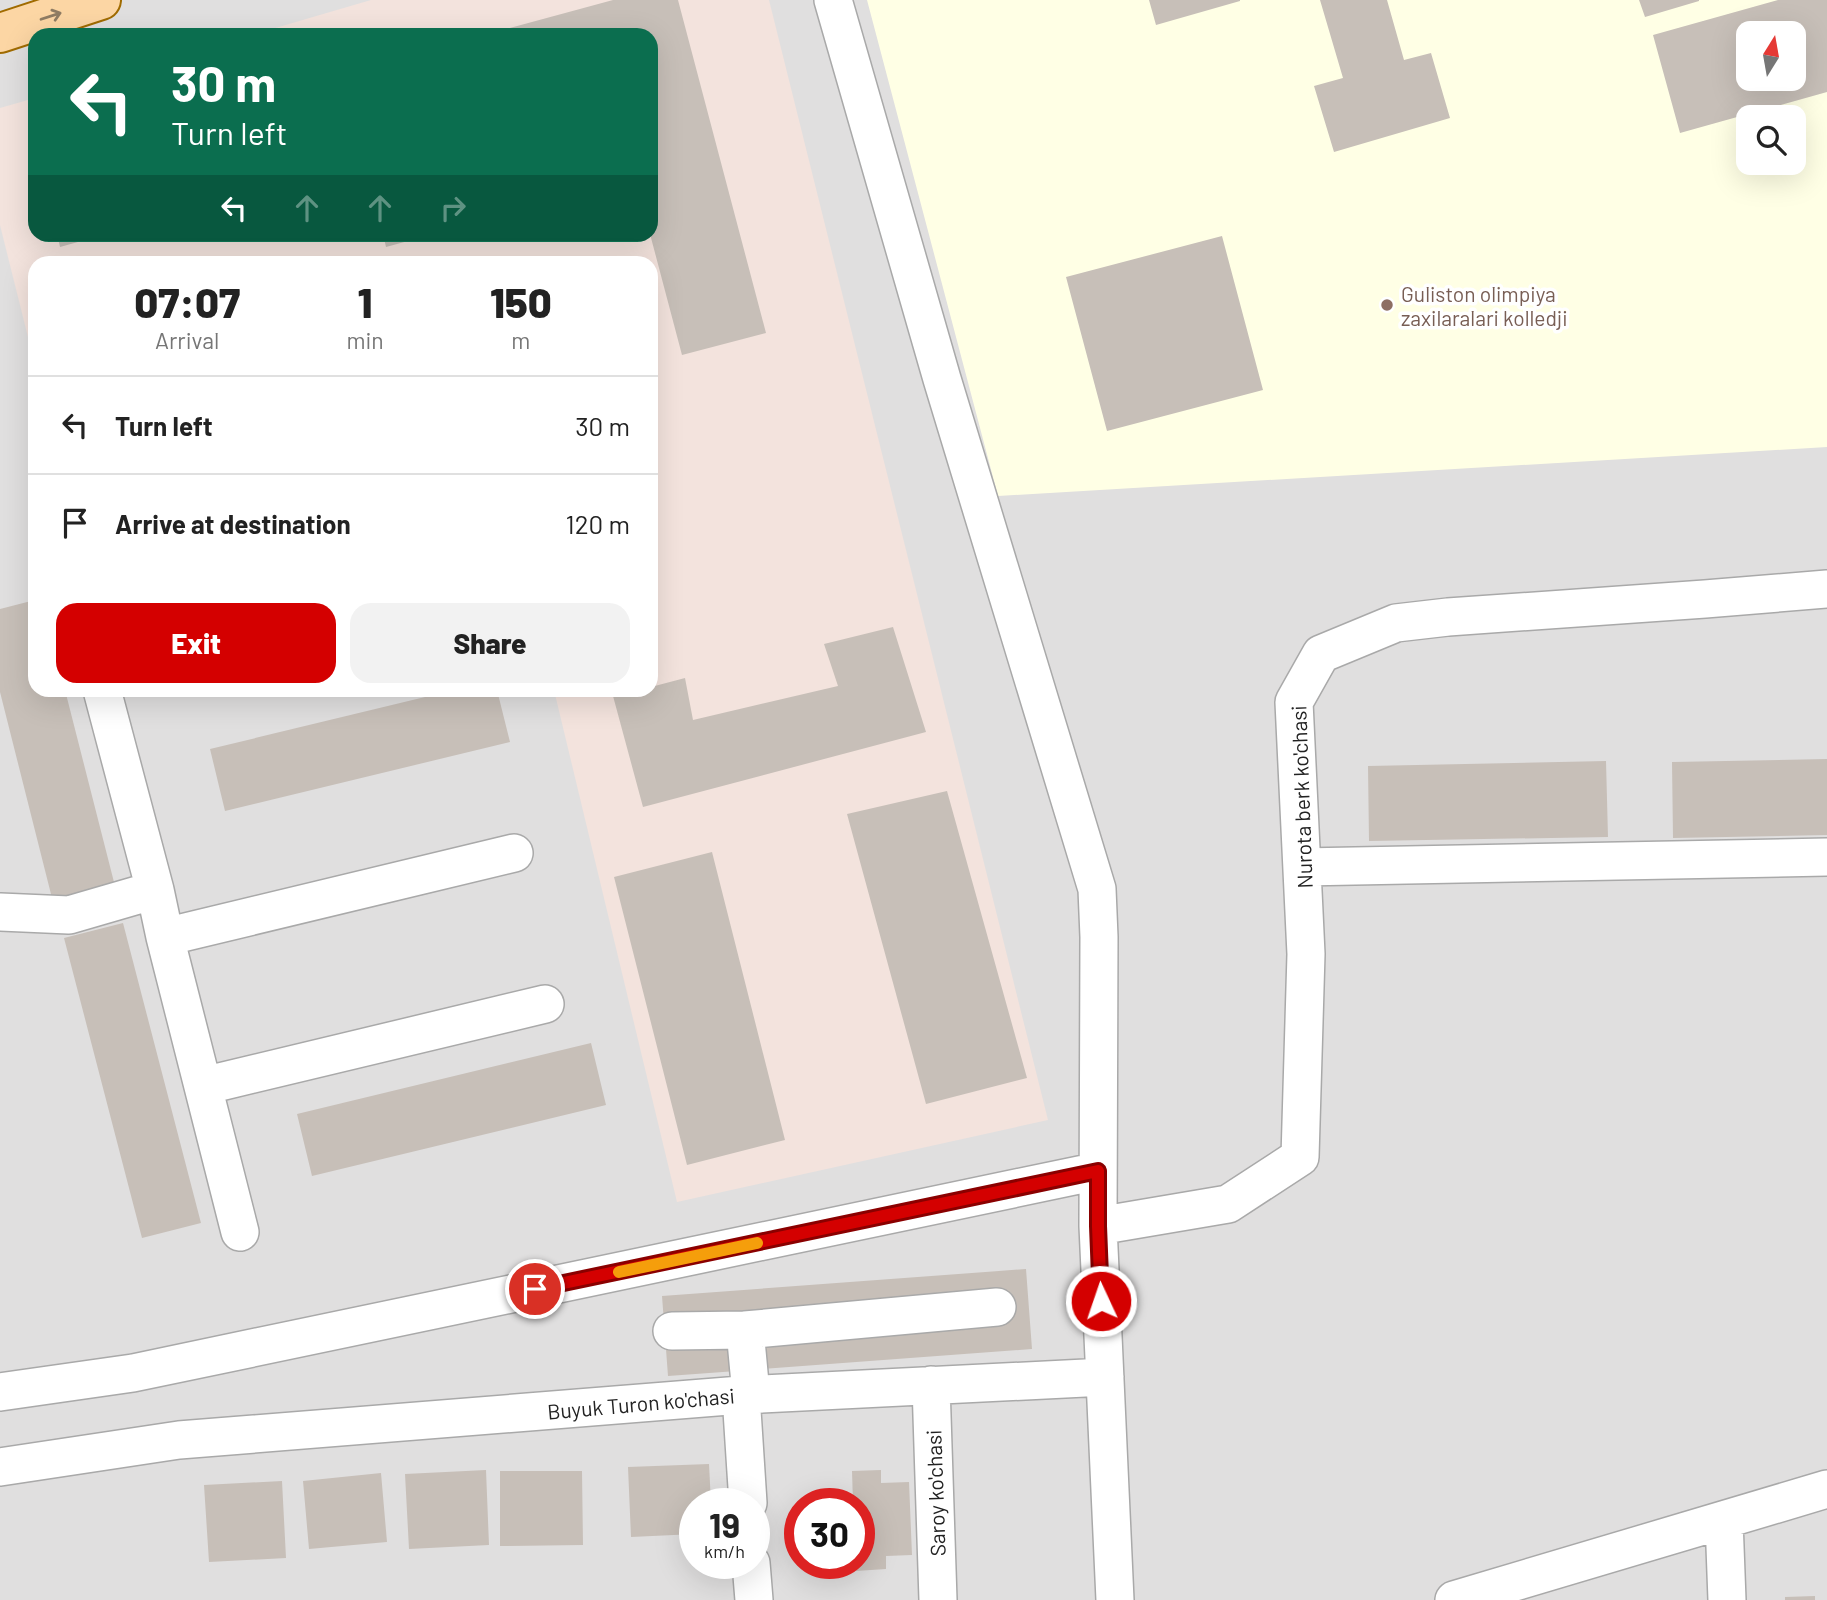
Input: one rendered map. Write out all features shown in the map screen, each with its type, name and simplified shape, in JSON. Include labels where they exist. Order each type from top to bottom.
[{"type":"main road","points":[[0,33],[101,0]]},
{"type":"street","points":[[833,0],[942,379],[1097,889],[1098,1226],[1115,1600]]},
{"type":"street","name":"Nurota berk ko'chasi","points":[[1098,1226],[1228,1205],[1300,1157],[1306,954],[1294,702],[1321,653],[1396,623],[1827,589]]},
{"type":"street","points":[[104,697],[240,1232]]},
{"type":"street","points":[[164,937],[514,853]]},
{"type":"street","points":[[1302,867],[1827,857]]},
{"type":"street","points":[[0,912],[69,915],[155,890]]},
{"type":"street","points":[[203,1086],[545,1004]]},
{"type":"street","points":[[0,1392],[133,1373],[1098,1171]]},
{"type":"street","points":[[672,1331],[744,1330],[998,1307]]},
{"type":"street","points":[[744,1330],[748,1488]]},
{"type":"street","name":"Buyuk Turon ko'chasi","points":[[0,1467],[179,1440],[746,1395],[1105,1377]]},
{"type":"street","name":"Saroy ko'chasi","points":[[931,1385],[938,1600]]},
{"type":"street","points":[[1454,1600],[1827,1489]]},
{"type":"street","points":[[1724,1520],[1727,1600]]},
{"type":"street","points":[[752,1579],[754,1600]]},
{"type":"shaded area","points":[[0,0],[1827,0],[1827,1600],[0,1600]]},
{"type":"shaded area","points":[[371,0],[769,0],[1048,1120],[677,1202],[556,697],[658,697],[658,256],[28,256],[28,337],[0,225],[0,108],[28,100],[28,242],[658,242],[658,28],[275,28]]},
{"type":"shaded area","name":"Guliston olimpiya zaxilaralari kolledji","points":[[867,0],[1827,0],[1827,447],[998,496]]},
{"type":"building","points":[[613,0],[678,0],[766,333],[682,355],[658,256],[652,242],[658,242],[658,28],[510,28]]},
{"type":"building","points":[[1149,0],[1240,0],[1240,1],[1156,25]]},
{"type":"building","points":[[1320,0],[1387,0],[1404,60],[1431,53],[1450,118],[1334,152],[1314,86],[1343,78]]},
{"type":"building","points":[[1639,0],[1699,0],[1699,1],[1645,17]]},
{"type":"building","points":[[1778,0],[1827,0],[1827,92],[1780,105],[1736,105],[1736,117],[1680,133],[1653,35]]},
{"type":"building","points":[[1222,236],[1263,390],[1107,431],[1066,277]]},
{"type":"building","points":[[59,242],[78,242],[60,247]]},
{"type":"building","points":[[385,242],[404,242],[386,247]]},
{"type":"building","points":[[28,602],[28,697],[67,697],[116,890],[54,906],[0,692],[0,609]]},
{"type":"building","points":[[893,627],[926,732],[643,807],[613,697],[658,697],[658,685],[685,678],[693,720],[838,686],[824,644]]},
{"type":"building","points":[[425,697],[499,697],[510,742],[225,811],[210,749]]},
{"type":"building","points":[[1827,759],[1827,835],[1673,838],[1672,762]]},
{"type":"building","points":[[1606,761],[1608,837],[1369,841],[1368,766]]},
{"type":"building","points":[[947,791],[1027,1078],[926,1104],[847,814]]},
{"type":"building","points":[[712,852],[785,1140],[687,1165],[614,877]]},
{"type":"building","points":[[123,923],[201,1223],[142,1238],[64,938]]},
{"type":"building","points":[[591,1043],[606,1105],[312,1176],[297,1114]]},
{"type":"building","points":[[1026,1269],[1032,1349],[668,1376],[662,1296]]},
{"type":"building","points":[[709,1464],[710,1488],[679,1488],[679,1535],[631,1537],[628,1467]]},
{"type":"building","points":[[486,1470],[489,1545],[409,1549],[405,1474]]},
{"type":"building","points":[[881,1470],[881,1483],[909,1482],[912,1555],[886,1556],[886,1569],[875,1570],[875,1488],[853,1488],[852,1471]]},
{"type":"building","points":[[500,1471],[582,1471],[583,1545],[500,1546]]},
{"type":"building","points":[[381,1473],[387,1542],[309,1549],[303,1481]]},
{"type":"building","points":[[282,1481],[286,1558],[209,1562],[204,1485]]},
{"type":"building","points":[[1815,1596],[1815,1600],[1785,1600],[1785,1597]]},
{"type":"slow traffic","points":[[619,1272],[757,1243]]},
{"type":"place","name":"Guliston olimpiya zaxilaralari kolledji","points":[[1387,305]]},
{"type":"route","points":[[535,1289],[1098,1171],[1101,1301]]}]
